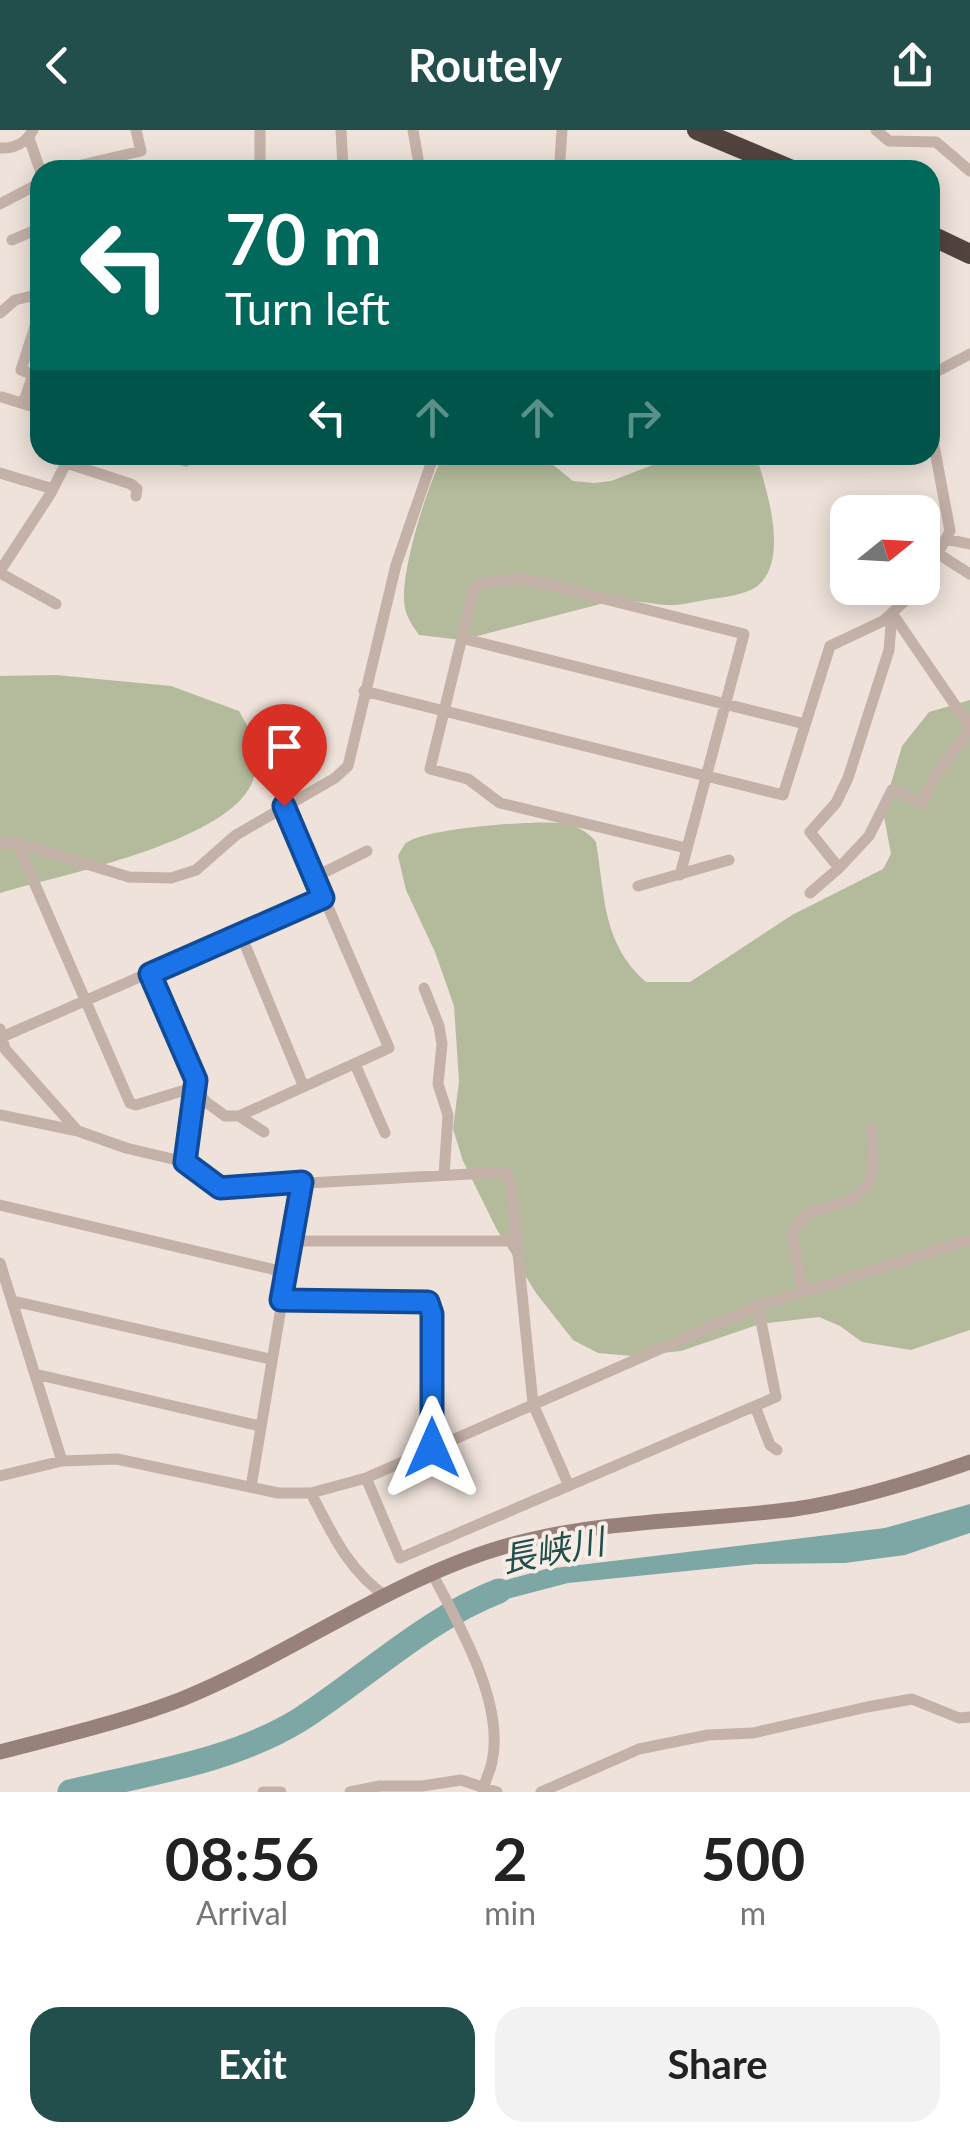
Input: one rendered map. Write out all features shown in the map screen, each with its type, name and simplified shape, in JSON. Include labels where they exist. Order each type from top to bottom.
[{"type":"highway","points":[[696,130],[768,160]]},
{"type":"highway","points":[[940,240],[970,254]]},
{"type":"street","points":[[102,160],[140,151],[136,130]]},
{"type":"street","points":[[260,130],[260,160]]},
{"type":"street","points":[[340,130],[342,160]]},
{"type":"street","points":[[413,130],[418,160]]},
{"type":"street","points":[[560,160],[562,130]]},
{"type":"street","points":[[876,130],[889,141],[936,142],[970,171]]},
{"type":"street","points":[[0,148],[14,148],[31,134],[38,160]]},
{"type":"street","points":[[0,204],[30,188]]},
{"type":"street","points":[[12,240],[30,232]]},
{"type":"street","points":[[0,313],[15,300],[30,296]]},
{"type":"street","points":[[30,344],[22,370],[30,373]]},
{"type":"street","points":[[940,370],[970,354]]},
{"type":"street","points":[[24,404],[30,391]]},
{"type":"street","points":[[2,397],[30,406]]},
{"type":"street","points":[[56,604],[0,572],[65,465]]},
{"type":"street","points":[[83,465],[131,484],[136,496]]},
{"type":"street","points":[[0,844],[17,843],[129,876],[171,878],[196,870],[236,835],[335,778],[348,766],[396,565],[431,465]]},
{"type":"street","points":[[938,465],[950,531],[940,555],[970,574]]},
{"type":"street","points":[[0,473],[53,489]]},
{"type":"street","points":[[946,539],[970,544]]},
{"type":"street","points":[[680,875],[744,634],[521,578],[481,583],[474,588],[430,769],[468,779],[500,803],[686,848]]},
{"type":"street","points":[[364,691],[783,795],[830,646],[884,621],[900,605]]},
{"type":"street","points":[[810,893],[869,836],[892,790],[924,803],[932,781],[970,728],[892,613]]},
{"type":"street","points":[[840,868],[810,832],[836,803],[848,778],[890,650],[892,613]]},
{"type":"street","points":[[462,638],[804,724]]},
{"type":"street","points":[[196,1087],[206,1102],[225,1116],[239,1116],[389,1048],[284,806]]},
{"type":"street","points":[[17,843],[130,1103],[136,1105],[196,1087]]},
{"type":"street","points":[[314,877],[368,850]]},
{"type":"street","points":[[638,886],[729,860]]},
{"type":"street","points":[[78,1131],[5,1049],[1,1033],[150,974],[323,898]]},
{"type":"street","points":[[241,934],[303,1086]]},
{"type":"street","points":[[150,974],[196,1080],[185,1162]]},
{"type":"street","points":[[424,988],[442,1044],[438,1084],[448,1116],[444,1175]]},
{"type":"street","points":[[355,1064],[385,1133]]},
{"type":"street","points":[[0,1115],[78,1131],[185,1162],[220,1188],[506,1172],[511,1184],[533,1404],[569,1486]]},
{"type":"street","points":[[239,1116],[264,1132]]},
{"type":"street","points":[[803,1292],[792,1232],[795,1223],[866,1190],[873,1172],[872,1128]]},
{"type":"street","points":[[250,1488],[302,1182]]},
{"type":"street","points":[[0,1206],[284,1272]]},
{"type":"street","points":[[0,1476],[62,1461],[117,1459],[278,1493],[311,1493],[366,1478],[758,1306],[970,1240]]},
{"type":"street","points":[[293,1242],[516,1241]]},
{"type":"street","points":[[1,1270],[62,1461]]},
{"type":"street","points":[[281,1300],[428,1302],[432,1314],[432,1448]]},
{"type":"street","points":[[13,1301],[270,1358]]},
{"type":"street","points":[[366,1478],[400,1558],[776,1397],[758,1306]]},
{"type":"street","points":[[35,1374],[260,1426]]},
{"type":"street","points":[[755,1406],[769,1448]]},
{"type":"street","points":[[0,1752],[112,1723],[184,1698],[433,1575],[515,1543],[582,1528],[826,1504],[970,1462]]},
{"type":"street","points":[[311,1493],[337,1543],[366,1583],[387,1597]]},
{"type":"street","points":[[433,1575],[476,1657],[486,1692],[493,1760],[482,1790]]},
{"type":"street","points":[[541,1792],[640,1750],[708,1734],[753,1733],[912,1700],[959,1718],[970,1717]]},
{"type":"street","points":[[350,1792],[462,1780],[497,1792]]},
{"type":"street","points":[[263,1792],[280,1792]]},
{"type":"green space","points":[[439,465],[553,465],[573,481],[594,483],[611,481],[653,465],[759,465],[773,524],[772,560],[756,587],[734,595],[671,605],[612,601],[462,640],[419,635],[405,609],[405,584]]},
{"type":"green space","points":[[56,675],[171,686],[239,711],[259,747],[254,777],[235,806],[175,840],[0,893],[0,676]]},
{"type":"green space","points":[[970,700],[970,1330],[911,1350],[862,1342],[819,1317],[760,1324],[681,1351],[632,1356],[598,1353],[573,1340],[536,1293],[497,1230],[463,1161],[453,1129],[459,1081],[454,1006],[435,952],[406,890],[398,856],[403,847],[435,833],[482,826],[549,822],[577,827],[596,842],[608,918],[621,952],[646,982],[690,982],[792,915],[883,869],[891,854],[883,811],[902,746],[929,712]]},
{"type":"water","points":[[970,1504],[970,1533],[905,1555],[845,1563],[756,1564],[568,1583],[477,1607],[457,1604],[488,1585],[546,1569],[885,1528]]},
{"type":"waterway","name":"長峡川","points":[[70,1792],[188,1765],[274,1734],[325,1703],[446,1617],[499,1591]]},
{"type":"route","points":[[284,806],[323,898],[150,974],[196,1080],[185,1162],[220,1188],[302,1182],[281,1300],[428,1302],[432,1314],[432,1448]]}]
